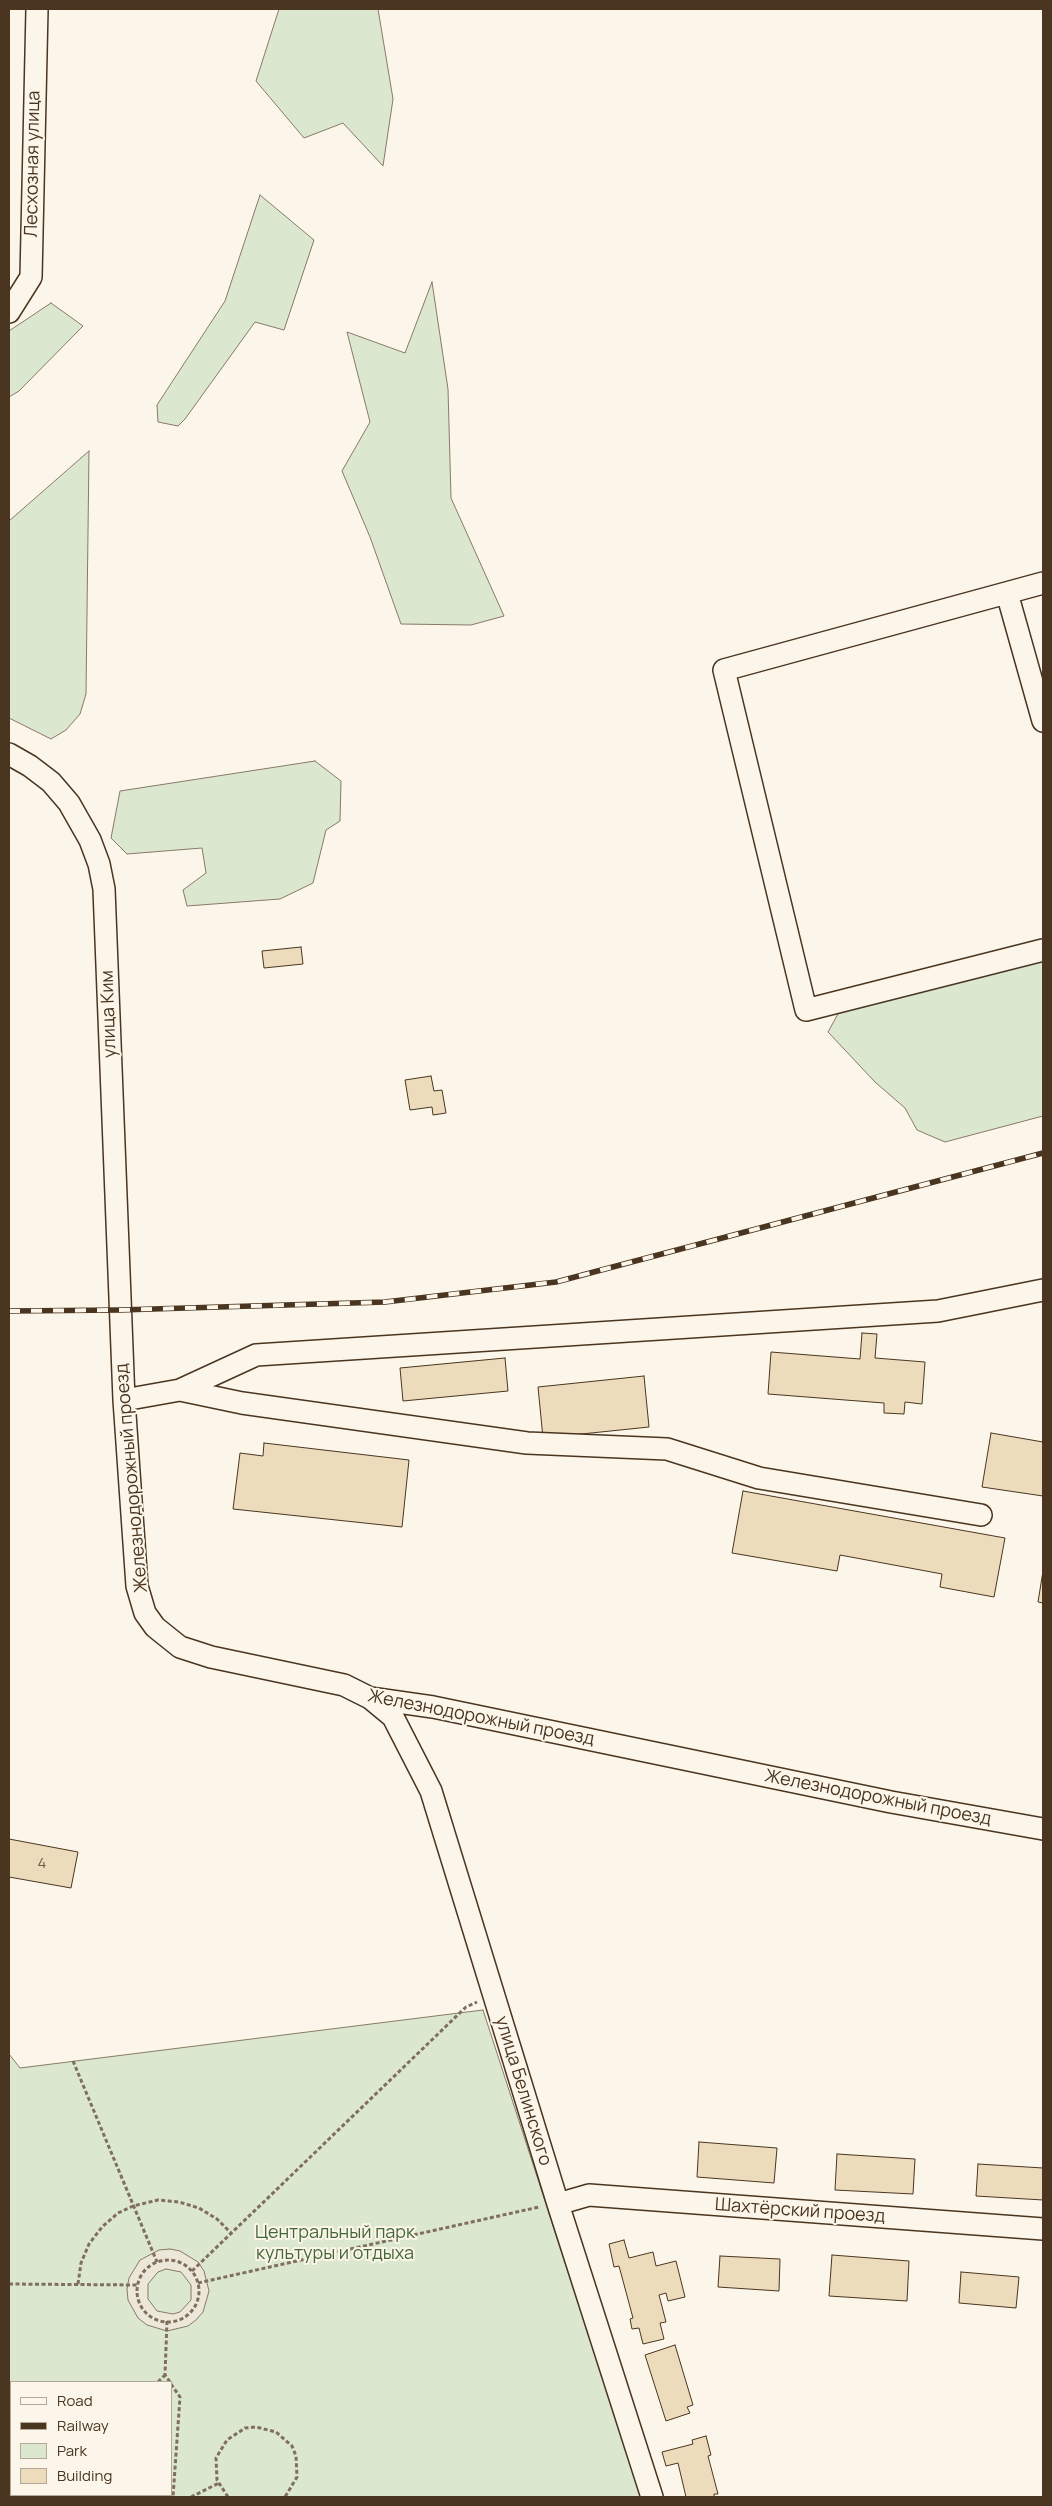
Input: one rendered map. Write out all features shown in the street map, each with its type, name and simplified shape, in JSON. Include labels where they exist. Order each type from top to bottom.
[{"type":"street","name":"Лесхозная улица","points":[[9,312],[31,277],[37,9]]},
{"type":"street","points":[[1043,583],[724,670],[806,1010],[1043,950]]},
{"type":"street","points":[[1007,593],[1043,721]]},
{"type":"street","name":"улица Ким","points":[[9,754],[30,766],[51,782],[69,803],[82,823],[99,864],[104,889],[120,1310]]},
{"type":"street","points":[[124,1400],[180,1390],[256,1355],[938,1311],[1043,1290]]},
{"type":"street","name":"Железнодорожный проезд","points":[[120,1310],[124,1400],[137,1586],[145,1613],[155,1627],[180,1647],[344,1685],[370,1698],[433,1706],[891,1802],[1043,1829]]},
{"type":"street","points":[[180,1390],[242,1403],[528,1443],[667,1449],[759,1478],[981,1515]]},
{"type":"street","name":"улица Белинского","points":[[370,1698],[393,1717],[431,1791],[558,2204],[652,2497]]},
{"type":"street","name":"Шахтёрский проезд","points":[[558,2204],[589,2195],[1043,2229]]},
{"type":"path","points":[[192,2272],[466,2007],[494,1996]]},
{"type":"path","points":[[73,2061],[157,2262]]},
{"type":"path","points":[[78,2284],[81,2263],[89,2244],[102,2226],[118,2213],[133,2206],[158,2200],[179,2202],[199,2208],[217,2219],[232,2234]]},
{"type":"path","points":[[198,2284],[558,2204]]},
{"type":"path","points":[[177,2261],[192,2272],[198,2284],[197,2300],[193,2308],[178,2320],[167,2321],[150,2316],[143,2309],[139,2301],[138,2285],[143,2273],[157,2262],[177,2261]]},
{"type":"path","points":[[9,2284],[138,2285]]},
{"type":"path","points":[[167,2321],[165,2375],[170,2381]]},
{"type":"path","points":[[159,2381],[165,2375]]},
{"type":"path","points":[[172,2384],[180,2396],[173,2497]]},
{"type":"path","points":[[228,2497],[218,2483],[215,2469],[216,2458],[227,2440],[245,2428],[266,2428],[285,2438],[296,2456],[297,2478],[285,2497]]},
{"type":"path","points":[[191,2497],[218,2483]]},
{"type":"green space","points":[[279,9],[378,9],[393,99],[383,166],[343,123],[304,138],[256,81]]},
{"type":"green space","points":[[260,195],[314,240],[284,330],[255,322],[185,419],[178,426],[158,422],[157,405],[225,301]]},
{"type":"green space","points":[[432,282],[448,389],[451,498],[504,616],[471,625],[401,624],[370,537],[342,471],[370,422],[347,332],[405,353]]},
{"type":"green space","points":[[51,303],[83,326],[19,391],[9,397],[9,331]]},
{"type":"green space","points":[[89,451],[86,694],[80,714],[66,730],[51,739],[9,718],[9,521]]},
{"type":"green space","points":[[315,761],[341,781],[340,821],[326,830],[313,883],[280,899],[187,906],[183,890],[206,873],[202,848],[127,854],[111,838],[120,791]]},
{"type":"green space","points":[[1043,960],[1043,1116],[945,1142],[917,1130],[905,1108],[875,1082],[828,1032],[839,1012]]},
{"type":"green space","name":"Центральный парк культуры и отдыха","points":[[483,2010],[641,2497],[9,2497],[9,2054],[20,2068]]},
{"type":"shaded area","points":[[170,2249],[180,2251],[198,2262],[204,2271],[209,2291],[203,2312],[196,2320],[188,2326],[167,2331],[147,2325],[138,2318],[128,2300],[129,2278],[140,2260],[159,2250]],"holes":[[[166,2269],[181,2272],[191,2285],[191,2300],[180,2312],[173,2314],[157,2311],[148,2299],[148,2284],[158,2272]]]},
{"type":"building","points":[[301,947],[303,964],[264,968],[262,951]]},
{"type":"building","points":[[431,1076],[434,1091],[442,1090],[446,1113],[433,1115],[432,1107],[410,1110],[405,1080]]},
{"type":"building","points":[[862,1333],[877,1334],[875,1358],[925,1362],[922,1404],[905,1402],[904,1414],[884,1413],[884,1403],[768,1394],[771,1352],[860,1359]]},
{"type":"building","points":[[505,1358],[508,1391],[403,1401],[400,1368]]},
{"type":"building","points":[[644,1376],[649,1427],[543,1438],[538,1387]]},
{"type":"building","points":[[991,1433],[1043,1442],[1043,1496],[982,1487]]},
{"type":"building","points":[[264,1443],[409,1460],[402,1527],[233,1509],[240,1453],[263,1456]]},
{"type":"building","points":[[743,1491],[1005,1538],[994,1597],[940,1587],[942,1574],[840,1555],[837,1571],[732,1553]]},
{"type":"building","points":[[1043,1571],[1043,1603],[1038,1602]]},
{"type":"building","points":[[9,1839],[78,1852],[71,1888],[9,1877]]},
{"type":"building","points":[[699,2142],[777,2148],[774,2183],[697,2177]]},
{"type":"building","points":[[837,2154],[915,2159],[913,2194],[835,2190]]},
{"type":"building","points":[[978,2164],[1043,2168],[1043,2200],[976,2196]]},
{"type":"building","points":[[624,2240],[629,2258],[653,2252],[656,2266],[676,2261],[685,2297],[668,2301],[666,2293],[659,2295],[666,2322],[660,2323],[664,2339],[643,2344],[639,2328],[632,2329],[630,2319],[633,2318],[619,2266],[614,2267],[609,2244]]},
{"type":"building","points":[[832,2255],[909,2261],[907,2301],[829,2296]]},
{"type":"building","points":[[720,2256],[780,2259],[779,2291],[718,2287]]},
{"type":"building","points":[[961,2272],[1019,2277],[1016,2308],[959,2303]]},
{"type":"building","points":[[675,2345],[693,2405],[687,2407],[690,2413],[666,2421],[645,2355]]},
{"type":"building","points":[[706,2436],[711,2455],[708,2456],[718,2494],[714,2494],[714,2497],[686,2497],[678,2463],[666,2466],[662,2452],[693,2444],[692,2440]]},
{"type":"railway","points":[[9,1311],[120,1310],[385,1302],[556,1282],[1043,1153]]}]
